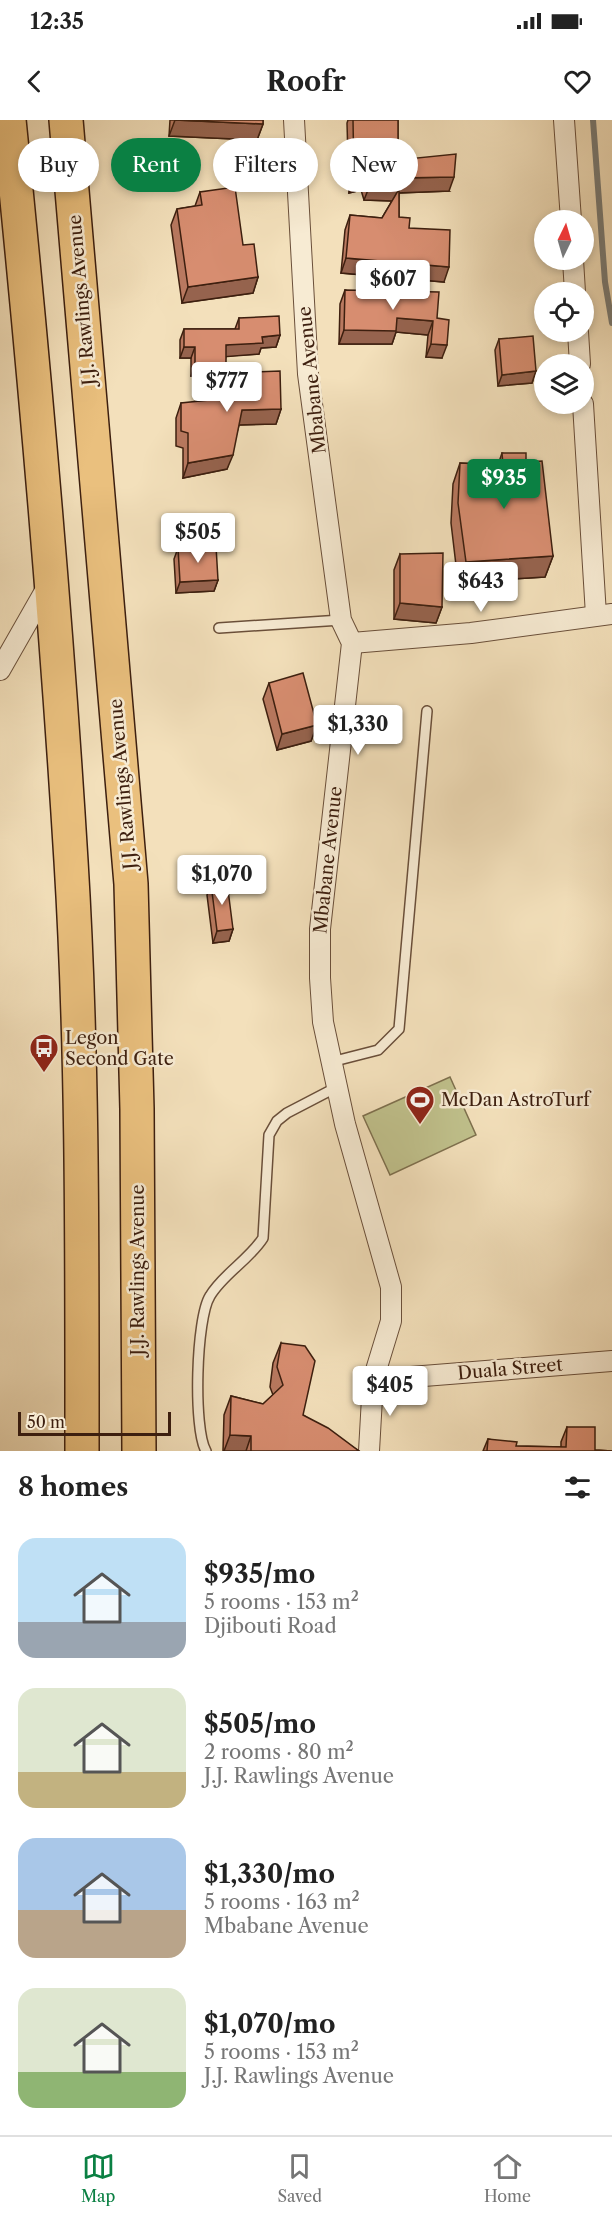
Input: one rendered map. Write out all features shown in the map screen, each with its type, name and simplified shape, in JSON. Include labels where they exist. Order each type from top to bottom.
[{"type":"highway","points":[[9,120],[50,582],[71,864],[82,1199],[82,1451]]},
{"type":"highway","name":"J.J. Rawlings Avenue","points":[[66,120],[131,884],[137,1109],[139,1451]]},
{"type":"street","name":"Mbabane Avenue","points":[[294,120],[308,374],[341,620],[352,643],[320,929],[323,1022],[337,1087],[391,1287],[391,1322],[373,1380],[369,1451]]},
{"type":"street","points":[[564,120],[569,210]]},
{"type":"street","points":[[352,643],[471,633],[604,614],[584,414]]},
{"type":"street","points":[[0,670],[50,582]]},
{"type":"street","name":"Duala Street","points":[[373,1380],[612,1361]]},
{"type":"lane","points":[[219,628],[341,620]]},
{"type":"lane","points":[[331,1062],[378,1050],[399,1029],[427,711]]},
{"type":"lane","points":[[206,1451],[199,1428],[202,1312],[210,1295],[255,1251],[263,1238],[269,1136],[277,1121],[337,1087]]},
{"type":"green space","name":"McDan AstroTurf","points":[[450,1077],[476,1135],[390,1175],[363,1116]]},
{"type":"building","points":[[175,120],[263,120],[263,124]]},
{"type":"building","points":[[353,120],[398,120],[398,138],[353,138]]},
{"type":"building","points":[[456,154],[454,177],[418,178],[418,158]]},
{"type":"building","points":[[201,192],[236,192],[243,245],[254,244],[258,277],[188,287],[177,209],[202,205]]},
{"type":"building","points":[[399,192],[399,217],[410,218],[409,228],[450,230],[449,267],[346,258],[350,215],[382,218]]},
{"type":"building","points":[[345,290],[439,292],[437,318],[449,320],[447,345],[431,344],[433,321],[397,318],[396,331],[344,330]]},
{"type":"building","points":[[279,316],[280,335],[262,337],[263,343],[226,345],[226,365],[195,365],[195,347],[184,347],[184,329],[239,329],[239,318]]},
{"type":"building","points":[[533,336],[534,371],[502,375],[499,339]]},
{"type":"building","points":[[280,371],[281,409],[242,410],[233,455],[188,463],[188,433],[181,431],[181,403],[209,400],[226,373]]},
{"type":"building","points":[[502,453],[526,453],[526,462],[542,461],[553,556],[466,562],[458,503],[460,463],[503,465]]},
{"type":"building","points":[[216,546],[218,580],[180,582],[178,548]]},
{"type":"building","points":[[443,553],[442,607],[400,603],[400,554]]},
{"type":"building","points":[[303,673],[317,725],[282,734],[269,683]]},
{"type":"building","points":[[227,882],[233,929],[217,931],[211,884]]},
{"type":"building","points":[[281,1343],[305,1346],[315,1361],[303,1415],[328,1428],[359,1451],[251,1451],[251,1436],[230,1435],[231,1396],[263,1404],[283,1385],[277,1367]]},
{"type":"building","points":[[567,1427],[595,1427],[595,1450],[612,1451],[487,1451],[488,1439],[517,1442],[516,1446],[566,1447]]},
{"type":"waterway","points":[[593,120],[605,282],[612,323]]},
{"type":"place","name":"Legon Second Gate","points":[[44,1074]]},
{"type":"place","name":"McDan AstroTurf","points":[[420,1126]]}]
